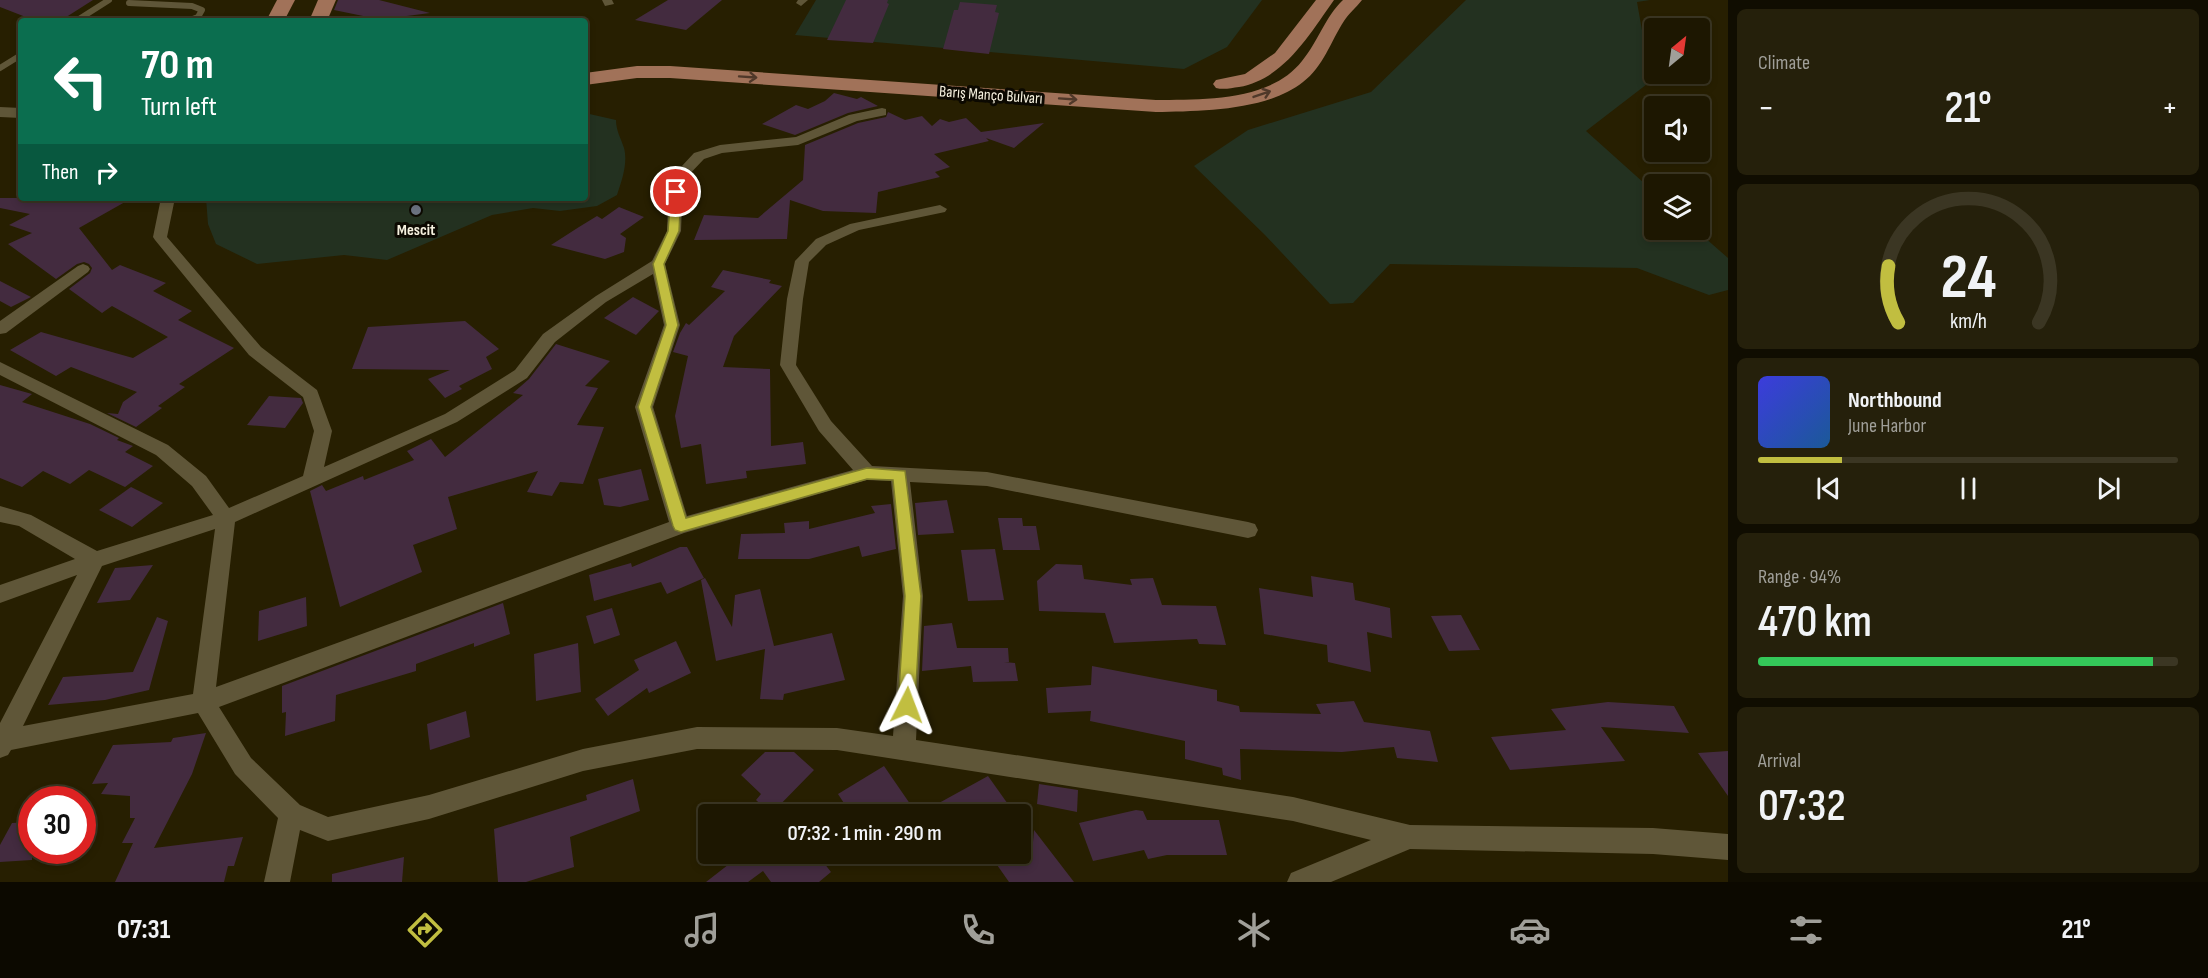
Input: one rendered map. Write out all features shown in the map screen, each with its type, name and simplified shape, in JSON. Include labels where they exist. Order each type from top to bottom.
[{"type":"main road","points":[[277,18],[286,0]]},
{"type":"main road","points":[[319,18],[327,0]]},
{"type":"main road","name":"Barış Manço Bulvarı","points":[[588,64],[648,59],[709,60],[1149,90],[1196,90],[1251,79],[1282,57],[1325,0]]},
{"type":"main road","name":"Barış Manço Bulvarı","points":[[588,79],[637,72],[670,72],[1156,106],[1219,103],[1250,98],[1278,88],[1308,68],[1353,0]]},
{"type":"street","points":[[0,112],[18,113]]},
{"type":"street","points":[[0,594],[95,560],[226,518],[451,418],[521,374],[549,338],[601,299],[658,264],[674,231],[676,180],[699,156],[720,149],[798,141],[853,118],[882,112]]},
{"type":"street","points":[[167,201],[160,237],[255,351],[311,394],[323,431],[311,480]]},
{"type":"street","points":[[867,473],[825,426],[788,365],[795,299],[802,261],[821,242],[855,226],[940,209]]},
{"type":"street","points":[[658,264],[672,325],[644,407],[681,526]]},
{"type":"street","points":[[0,329],[83,269]]},
{"type":"street","points":[[0,368],[69,405],[162,450],[199,481],[226,518],[203,702],[243,766],[291,814],[328,829],[429,807],[583,760],[697,738],[837,739],[1293,809],[1410,837],[1653,841],[1728,847]]},
{"type":"street","points":[[1,743],[203,702],[681,526],[867,473],[987,479],[1248,530]]},
{"type":"street","points":[[900,475],[913,596],[904,749]]},
{"type":"street","points":[[0,514],[24,520],[95,560]]},
{"type":"street","points":[[1,743],[95,560]]},
{"type":"street","points":[[277,882],[291,814]]},
{"type":"street","points":[[1300,882],[1410,837]]},
{"type":"lane","points":[[81,18],[109,0]]},
{"type":"lane","points":[[129,3],[200,8],[201,14],[193,18]]},
{"type":"lane","points":[[0,68],[18,57]]},
{"type":"green space","points":[[816,0],[1262,0],[1227,47],[1184,69],[795,35]]},
{"type":"green space","points":[[1466,0],[1650,0],[1637,2],[1644,42],[1644,84],[1647,84],[1586,131],[1644,183],[1644,240],[1707,240],[1728,258],[1728,290],[1709,295],[1637,268],[1390,264],[1353,303],[1330,304],[1265,235],[1194,166],[1248,130],[1371,92]]},
{"type":"green space","points":[[588,114],[616,120],[624,148],[624,172],[617,195],[597,206],[560,211],[533,208],[492,215],[387,260],[344,255],[257,264],[216,244],[208,224],[206,201],[588,201]]},
{"type":"building","points":[[0,0],[93,0],[65,18],[28,18],[0,7]]},
{"type":"building","points":[[338,0],[379,0],[430,13],[391,18],[368,18],[334,10]]},
{"type":"building","points":[[668,0],[722,0],[686,30],[635,20]]},
{"type":"building","points":[[846,0],[888,0],[889,4],[873,43],[827,40]]},
{"type":"building","points":[[960,2],[997,5],[995,12],[999,13],[989,54],[943,49],[954,10],[958,10]]},
{"type":"building","points":[[834,93],[857,99],[861,97],[878,106],[848,113],[795,135],[762,124],[796,105],[808,109],[825,101]]},
{"type":"building","points":[[888,112],[905,120],[922,116],[932,126],[940,119],[949,122],[966,118],[981,132],[1044,123],[1014,148],[986,138],[989,141],[934,154],[950,167],[935,172],[940,177],[878,192],[876,213],[823,211],[790,200],[787,239],[694,240],[704,215],[758,218],[803,180],[805,145],[858,123],[886,117]]},
{"type":"building","points":[[0,198],[18,198],[18,201],[127,201],[79,228],[112,270],[120,265],[166,283],[153,291],[192,311],[178,320],[234,348],[179,384],[185,387],[158,406],[162,408],[136,427],[107,413],[118,414],[123,402],[137,392],[71,367],[56,376],[10,350],[41,332],[133,358],[168,337],[112,306],[102,313],[69,289],[90,273],[92,268],[89,264],[84,262],[77,264],[56,279],[8,244],[32,233],[9,225],[30,214],[0,208]]},
{"type":"building","points":[[619,207],[644,217],[620,234],[626,238],[624,252],[605,259],[551,245],[597,216],[602,219]]},
{"type":"building","points":[[723,270],[771,280],[769,283],[782,286],[734,336],[723,367],[770,369],[771,446],[803,442],[806,464],[746,471],[747,478],[706,484],[701,444],[681,448],[675,416],[688,356],[673,352],[686,323],[689,325],[725,291],[711,287]]},
{"type":"building","points":[[0,281],[31,297],[11,307],[0,301]]},
{"type":"building","points":[[633,297],[659,311],[636,335],[604,318]]},
{"type":"building","points":[[465,321],[499,349],[486,357],[492,369],[459,386],[462,389],[445,398],[428,379],[450,370],[352,369],[368,327]]},
{"type":"building","points":[[556,344],[610,361],[585,386],[598,388],[577,425],[604,427],[583,484],[560,482],[552,496],[527,492],[538,471],[448,497],[457,529],[413,545],[422,572],[340,607],[310,491],[322,485],[326,491],[363,476],[364,480],[414,460],[407,451],[431,439],[445,457],[523,395],[513,393],[529,379]]},
{"type":"building","points":[[0,385],[32,394],[22,402],[90,424],[119,438],[117,440],[133,446],[125,452],[153,466],[125,487],[89,470],[70,484],[43,471],[22,487],[0,478]]},
{"type":"building","points":[[269,396],[301,398],[303,403],[285,428],[247,425]]},
{"type":"building","points":[[641,469],[649,500],[620,507],[604,505],[598,479]]},
{"type":"building","points":[[131,487],[163,503],[132,527],[99,510]]},
{"type":"building","points":[[947,500],[954,533],[918,535],[915,503]]},
{"type":"building","points":[[891,504],[896,549],[862,557],[859,546],[809,559],[738,559],[741,534],[785,533],[784,523],[809,521],[809,529],[875,513],[871,506]]},
{"type":"building","points":[[998,518],[1022,518],[1023,526],[1036,526],[1040,550],[1003,550]]},
{"type":"building","points":[[680,547],[687,547],[704,578],[667,594],[661,582],[594,601],[589,575],[631,563],[632,567]]},
{"type":"building","points":[[995,549],[1004,600],[968,601],[961,550]]},
{"type":"building","points":[[1056,564],[1082,565],[1084,579],[1132,585],[1130,579],[1153,578],[1162,605],[1216,606],[1226,645],[1199,644],[1197,639],[1114,643],[1105,613],[1039,611],[1037,581]]},
{"type":"building","points":[[153,565],[130,600],[97,603],[115,568]]},
{"type":"building","points":[[1311,576],[1353,583],[1355,600],[1390,608],[1392,638],[1367,632],[1371,672],[1328,662],[1327,645],[1264,634],[1259,588],[1313,597]]},
{"type":"building","points":[[705,578],[732,627],[735,595],[760,589],[774,646],[832,633],[845,680],[784,694],[783,700],[760,699],[765,649],[716,661],[701,580]]},
{"type":"building","points":[[306,597],[307,626],[258,641],[259,611]]},
{"type":"building","points":[[503,603],[510,634],[474,647],[474,643],[416,664],[416,671],[336,695],[335,721],[285,736],[286,712],[282,713],[282,686]]},
{"type":"building","points":[[612,608],[620,635],[594,644],[586,616]]},
{"type":"building","points":[[1461,615],[1480,650],[1449,651],[1431,616]]},
{"type":"building","points":[[157,617],[168,621],[149,690],[105,700],[48,705],[63,677],[133,672]]},
{"type":"building","points":[[952,623],[957,648],[1008,648],[1009,662],[1004,662],[1015,663],[1018,681],[973,682],[971,666],[922,671],[924,626]]},
{"type":"building","points":[[676,641],[691,673],[649,693],[647,688],[608,716],[595,699],[639,670],[634,660]]},
{"type":"building","points":[[578,643],[581,692],[536,701],[534,654]]},
{"type":"building","points":[[1092,666],[1217,690],[1217,701],[1239,706],[1240,712],[1321,714],[1316,704],[1354,701],[1364,722],[1430,731],[1438,762],[1397,758],[1394,747],[1342,752],[1240,749],[1241,780],[1223,775],[1222,768],[1185,759],[1185,741],[1090,721],[1091,711],[1048,713],[1046,688],[1091,685]]},
{"type":"building","points":[[1608,702],[1674,706],[1689,733],[1601,727],[1625,761],[1510,770],[1491,737],[1566,730],[1551,709]]},
{"type":"building","points":[[466,711],[470,737],[430,750],[427,724]]},
{"type":"building","points":[[206,733],[192,774],[154,848],[243,837],[234,866],[228,866],[224,882],[115,882],[133,843],[122,843],[135,818],[130,818],[130,796],[101,794],[108,783],[92,784],[113,745],[171,742],[173,738]]},
{"type":"building","points":[[1728,751],[1728,796],[1698,753]]},
{"type":"building","points":[[765,752],[794,752],[814,770],[781,804],[760,804],[756,800],[761,794],[741,775]]},
{"type":"building","points":[[884,766],[910,804],[844,804],[838,794]]},
{"type":"building","points":[[988,776],[1008,804],[937,804]]},
{"type":"building","points":[[633,779],[640,811],[570,837],[574,867],[526,882],[498,882],[494,829],[587,800],[586,795]]},
{"type":"building","points":[[1039,784],[1078,790],[1077,812],[1037,804]]},
{"type":"building","points":[[1136,810],[1143,811],[1147,820],[1219,820],[1227,855],[1167,855],[1148,859],[1144,850],[1093,861],[1079,823]]},
{"type":"building","points":[[12,823],[18,823],[18,861],[0,862],[0,845]]},
{"type":"building","points":[[1034,830],[1074,882],[1009,882],[996,864],[1031,864],[1031,839],[1033,842]]},
{"type":"building","points":[[404,857],[402,882],[332,882],[332,874]]},
{"type":"building","points":[[729,864],[825,864],[831,872],[819,882],[771,882],[763,871],[748,882],[706,882]]},
{"type":"place","name":"Mescit","points":[[416,210]]},
{"type":"route","points":[[676,192],[674,231],[658,264],[672,325],[644,407],[681,526],[867,473],[900,475],[913,596],[907,705]]}]
